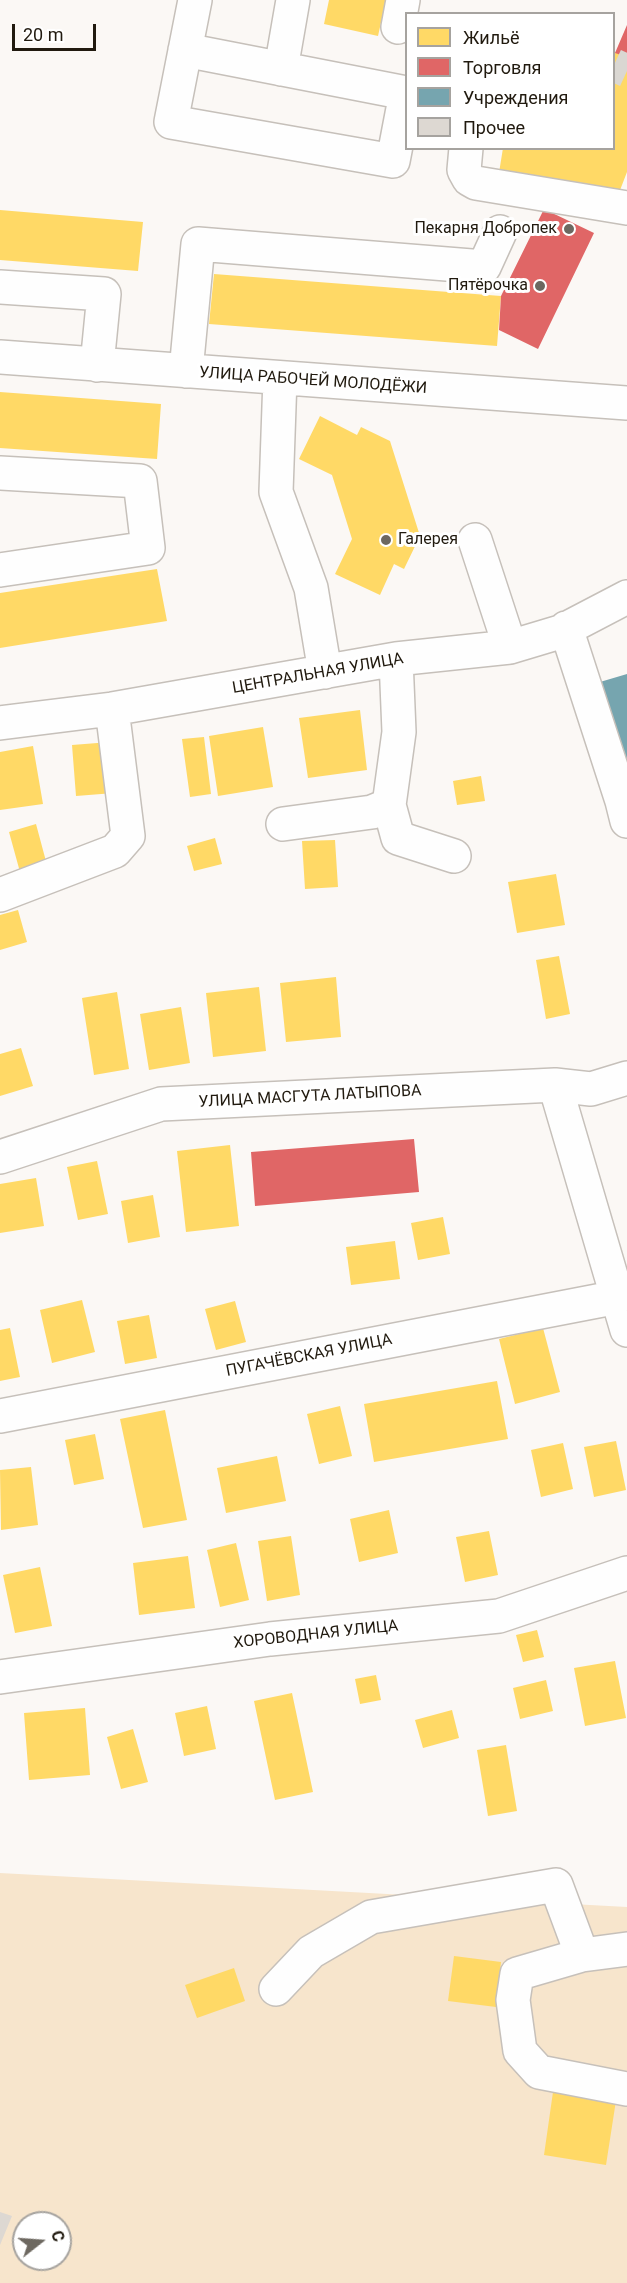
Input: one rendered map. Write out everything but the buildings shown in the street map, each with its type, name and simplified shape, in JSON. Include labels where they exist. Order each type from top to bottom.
[{"type":"street","points":[[195,0],[171,122],[393,161],[405,98]]},
{"type":"street","points":[[281,69],[293,0]]},
{"type":"street","points":[[185,50],[405,93]]},
{"type":"street","points":[[466,150],[464,170],[469,179],[476,183],[627,208]]},
{"type":"street","points":[[186,371],[198,244],[484,267],[500,232]]},
{"type":"street","points":[[0,286],[104,294],[97,365]]},
{"type":"street","name":"УЛИЦА РАБОЧЕЙ МОЛОДЁЖИ","points":[[0,357],[627,403]]},
{"type":"street","points":[[280,378],[276,492],[311,588],[325,672]]},
{"type":"street","points":[[0,473],[140,481],[148,548],[0,570]]},
{"type":"street","points":[[475,540],[510,647]]},
{"type":"street","name":"ЦЕНТРАЛЬНАЯ УЛИЦА","points":[[0,723],[112,709],[396,659],[510,647],[566,628],[627,597]]},
{"type":"street","points":[[566,628],[627,821]]},
{"type":"street","points":[[396,659],[399,732],[389,805],[398,838],[454,856]]},
{"type":"street","points":[[0,895],[115,851],[128,836],[112,709]]},
{"type":"street","points":[[283,824],[372,812],[389,805]]},
{"type":"street","name":"УЛИЦА МАСГУТА ЛАТЫПОВА","points":[[0,1158],[161,1104],[555,1085],[591,1089],[627,1078]]},
{"type":"street","points":[[555,1085],[627,1330]]},
{"type":"street","name":"ПУГАЧЁВСКАЯ УЛИЦА","points":[[0,1416],[618,1297]]},
{"type":"street","name":"ХОРОВОДНАЯ УЛИЦА","points":[[0,1677],[270,1639],[499,1616],[627,1573]]},
{"type":"street","points":[[276,1989],[311,1952],[371,1917],[556,1885],[582,1955]]},
{"type":"street","points":[[627,1949],[582,1955],[517,1974],[513,2000],[520,2051],[539,2072],[627,2089]]},
{"type":"shaded area","points":[[0,1873],[627,1907],[627,2283],[0,2283]]},
{"type":"tunnel","points":[[615,65],[627,71]]},
{"type":"place","name":"Пекарня Добропек","points":[[569,229]]},
{"type":"place","name":"Пятёрочка","points":[[540,286]]},
{"type":"place","name":"Галерея","points":[[386,540]]}]
